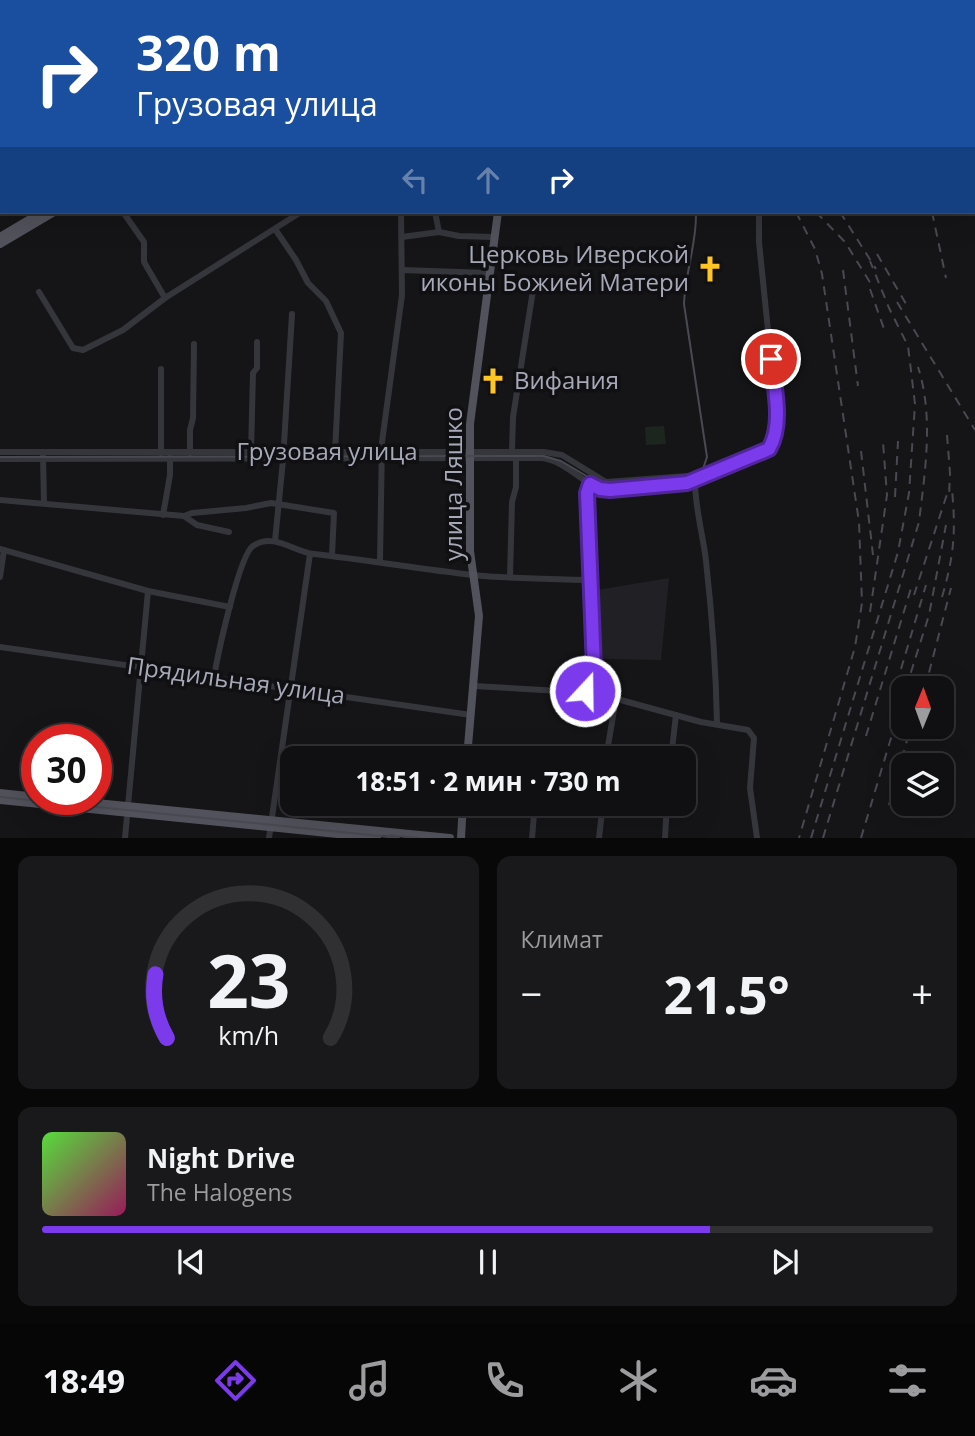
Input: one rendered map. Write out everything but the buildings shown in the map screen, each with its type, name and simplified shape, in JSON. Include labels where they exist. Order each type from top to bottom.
[{"type":"main road","points":[[0,237],[39,214]]},
{"type":"main road","points":[[0,244],[51,214]]},
{"type":"main road","name":"улица Ляшко","points":[[468,746],[480,616],[470,551],[472,406],[498,214]]},
{"type":"main road","points":[[0,793],[21,795]]},
{"type":"main road","points":[[0,800],[450,838]]},
{"type":"main road","points":[[112,807],[129,809]]},
{"type":"main road","points":[[461,838],[462,816]]},
{"type":"main road","points":[[272,823],[377,838]]},
{"type":"street","points":[[124,214],[144,242],[144,262],[165,298]]},
{"type":"street","points":[[39,292],[73,348],[83,350],[123,330],[165,298],[297,214]]},
{"type":"street","points":[[380,561],[381,452],[402,295],[401,214]]},
{"type":"street","points":[[435,214],[439,232]]},
{"type":"street","points":[[717,724],[709,594],[695,502],[695,481],[769,449],[775,434],[776,409],[759,242],[759,214]]},
{"type":"street","points":[[275,229],[308,283],[326,301],[341,333],[335,452]]},
{"type":"street","points":[[402,237],[439,232],[458,236],[494,237]]},
{"type":"street","points":[[402,270],[489,273]]},
{"type":"street","points":[[510,577],[512,502],[516,487],[513,417],[534,284]]},
{"type":"street","points":[[275,541],[292,314]]},
{"type":"street","points":[[251,452],[253,373],[257,368],[257,342]]},
{"type":"street","points":[[190,453],[194,344]]},
{"type":"street","points":[[161,453],[162,369]]},
{"type":"street","name":"Грузовая улица","points":[[0,452],[43,456],[283,456],[381,460],[470,455]]},
{"type":"street","name":"Грузовая улица","points":[[0,459],[251,452],[283,456],[335,452],[558,454],[606,482],[687,476],[695,481]]},
{"type":"street","name":"Грузовая улица","points":[[514,455],[553,460],[600,489],[678,485],[695,481]]},
{"type":"street","points":[[43,456],[44,503]]},
{"type":"street","points":[[163,515],[170,456]]},
{"type":"street","points":[[590,484],[587,493],[595,693]]},
{"type":"street","points":[[0,500],[184,516],[214,509],[246,508],[267,503],[334,513],[332,555]]},
{"type":"street","points":[[184,516],[197,525],[229,532]]},
{"type":"street","points":[[214,678],[218,650],[230,607],[250,548],[256,544],[275,541],[310,554],[474,575],[590,580]]},
{"type":"street","points":[[0,577],[2,550],[149,591],[230,607]]},
{"type":"street","points":[[269,838],[310,554]]},
{"type":"street","points":[[125,838],[149,591]]},
{"type":"street","name":"Прядильная улица","points":[[0,648],[471,715]]},
{"type":"street","points":[[474,686],[595,693],[701,722],[748,730],[752,734],[750,788],[757,838]]},
{"type":"street","points":[[607,746],[616,698]]},
{"type":"street","points":[[672,746],[676,715]]},
{"type":"street","points":[[532,838],[534,816]]},
{"type":"street","points":[[599,838],[602,816]]},
{"type":"street","points":[[664,838],[666,816]]},
{"type":"shaded area","points":[[664,426],[666,444],[646,445],[645,427]]},
{"type":"shaded area","points":[[669,578],[661,660],[602,659],[597,590]]},
{"type":"tram line","points":[[0,457],[543,456],[561,461],[605,487],[692,479],[702,472],[707,457],[684,304],[696,214]]},
{"type":"tram line","points":[[0,797],[399,838]]},
{"type":"tram line","points":[[389,835],[420,838]]},
{"type":"railway","points":[[797,214],[815,249],[822,274],[859,522],[862,603],[855,647],[799,838]]},
{"type":"railway","points":[[818,214],[845,242],[871,284]]},
{"type":"railway","points":[[841,214],[876,269]]},
{"type":"railway","points":[[932,214],[946,278]]},
{"type":"railway","points":[[877,254],[909,309]]},
{"type":"railway","points":[[811,838],[898,552],[909,493],[915,404],[908,346],[870,261]]},
{"type":"railway","points":[[843,270],[858,386]]},
{"type":"railway","points":[[870,289],[884,329]]},
{"type":"railway","points":[[897,302],[975,430]]},
{"type":"railway","points":[[823,838],[919,522],[926,464],[927,425],[918,367]]},
{"type":"railway","points":[[947,435],[949,497]]},
{"type":"railway","points":[[895,497],[898,441]]},
{"type":"railway","points":[[870,612],[887,495],[883,442]]},
{"type":"railway","points":[[861,451],[873,555]]},
{"type":"railway","points":[[914,595],[949,488]]},
{"type":"railway","points":[[942,597],[953,544],[952,490]]},
{"type":"railway","points":[[910,676],[929,615],[946,525]]},
{"type":"railway","points":[[866,736],[912,585]]},
{"type":"railway","points":[[901,669],[926,585]]},
{"type":"railway","points":[[928,676],[951,588]]},
{"type":"railway","points":[[861,838],[891,738]]},
{"type":"railway","points":[[889,805],[907,739]]},
{"type":"place","name":"Церковь Иверской иконы Божией Матери","points":[[710,269]]},
{"type":"place","name":"Вифания","points":[[493,381]]},
{"type":"route","points":[[585,691],[595,693],[587,493],[590,484],[610,490],[687,483],[769,449],[776,423],[771,359]]}]
